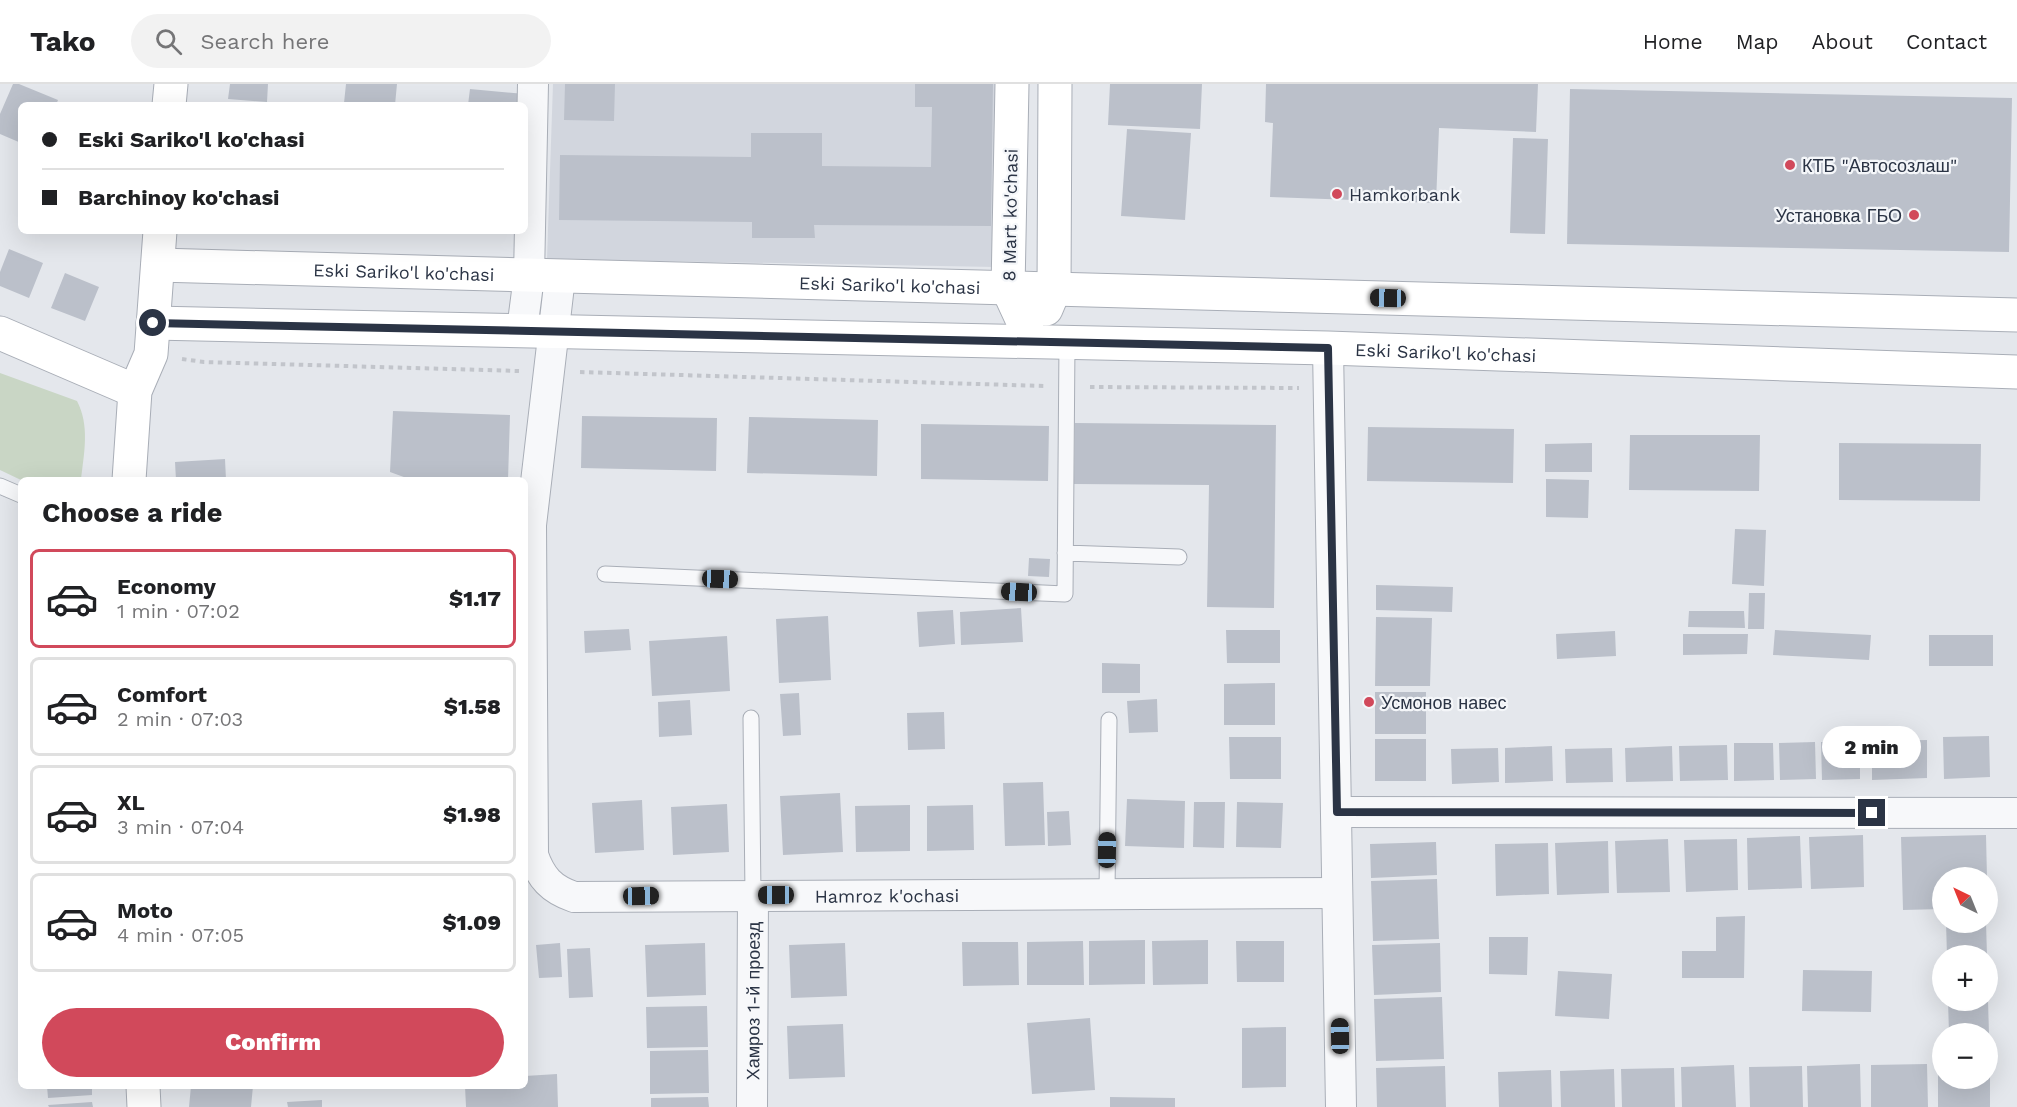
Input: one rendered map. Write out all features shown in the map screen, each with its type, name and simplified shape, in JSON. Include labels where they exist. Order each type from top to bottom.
[{"type":"main road","points":[[169,102],[171,84]]},
{"type":"main road","name":"8 Mart ko'chasi","points":[[1012,84],[1008,289],[1032,341]]},
{"type":"main road","points":[[1032,341],[1054,290],[1056,84]]},
{"type":"main road","points":[[129,477],[135,391],[152,338],[160,234]]},
{"type":"main road","name":"Eski Sariko'l ko'chasi","points":[[158,265],[2017,315]]},
{"type":"main road","name":"Eski Sariko'l ko'chasi","points":[[152,338],[538,330],[1328,348],[2017,372]]},
{"type":"main road","points":[[0,333],[135,391]]},
{"type":"main road","points":[[143,1089],[144,1107]]},
{"type":"street","name":"Hamroz k'ochasi","points":[[532,84],[545,276],[538,330],[548,372],[531,525],[533,855],[539,870],[559,892],[574,897],[1337,893]]},
{"type":"street","points":[[1328,348],[1341,1107]]},
{"type":"street","points":[[1337,812],[2017,813]]},
{"type":"street","name":"Хамроз 1-й проезд","points":[[752,1107],[753,895]]},
{"type":"lane","points":[[605,574],[1065,594],[1067,343]]},
{"type":"lane","points":[[0,486],[18,494]]},
{"type":"lane","points":[[1065,553],[1179,557]]},
{"type":"lane","points":[[751,718],[753,895]]},
{"type":"lane","points":[[1107,893],[1109,720]]},
{"type":"path","points":[[152,338],[204,362],[1066,387],[1328,388]]},
{"type":"shaded area","points":[[553,84],[1000,84],[995,267],[547,259]]},
{"type":"green space","points":[[0,373],[77,401],[85,430],[81,477],[18,479],[0,470]]},
{"type":"building","points":[[13,84],[19,84],[58,100],[57,102],[18,102],[18,142],[0,134],[0,114]]},
{"type":"building","points":[[230,84],[268,84],[267,102],[228,99]]},
{"type":"building","points":[[346,84],[397,84],[395,102],[344,102]]},
{"type":"building","points":[[565,84],[615,84],[614,121],[564,120]]},
{"type":"building","points":[[915,84],[993,84],[991,226],[814,225],[815,238],[752,238],[752,222],[559,220],[560,155],[751,157],[751,133],[822,133],[822,166],[931,167],[932,107],[915,107]]},
{"type":"building","points":[[1110,84],[1202,84],[1200,129],[1108,125]]},
{"type":"building","points":[[1266,84],[1538,84],[1536,132],[1439,128],[1436,203],[1270,197],[1273,123],[1265,122]]},
{"type":"building","points":[[470,89],[525,94],[524,102],[468,102]]},
{"type":"building","name":"КТБ \"Автосозлаш\"","points":[[1570,89],[2012,98],[2009,252],[1567,244]]},
{"type":"building","points":[[1127,129],[1191,133],[1185,220],[1121,216]]},
{"type":"building","points":[[1513,138],[1548,139],[1545,234],[1510,233]]},
{"type":"building","points":[[9,249],[43,263],[29,298],[0,286],[0,272]]},
{"type":"building","points":[[65,273],[99,287],[85,321],[51,308]]},
{"type":"building","points":[[393,411],[510,415],[508,477],[404,477],[390,472]]},
{"type":"building","points":[[582,416],[717,418],[716,471],[581,468]]},
{"type":"building","points":[[749,417],[878,420],[877,476],[747,473]]},
{"type":"building","points":[[1075,423],[1276,425],[1274,608],[1207,607],[1209,485],[1074,484]]},
{"type":"building","points":[[921,424],[1049,426],[1048,481],[921,479]]},
{"type":"building","points":[[1368,427],[1514,429],[1513,483],[1367,481]]},
{"type":"building","points":[[1630,435],[1760,435],[1759,491],[1629,490]]},
{"type":"building","points":[[1592,443],[1592,472],[1545,472],[1545,444]]},
{"type":"building","points":[[1839,443],[1981,444],[1980,501],[1839,500]]},
{"type":"building","points":[[225,459],[226,477],[176,477],[175,462]]},
{"type":"building","points":[[1546,479],[1589,480],[1588,518],[1546,517]]},
{"type":"building","points":[[1735,529],[1766,530],[1764,586],[1732,584]]},
{"type":"building","points":[[1029,558],[1050,559],[1049,577],[1028,576]]},
{"type":"building","points":[[1376,585],[1453,587],[1452,612],[1376,610]]},
{"type":"building","points":[[1749,593],[1765,593],[1764,629],[1748,629]]},
{"type":"building","points":[[1021,608],[1023,642],[961,645],[960,612]]},
{"type":"building","points":[[953,610],[955,644],[919,647],[917,612]]},
{"type":"building","points":[[1689,611],[1744,611],[1745,628],[1688,627]]},
{"type":"building","points":[[828,616],[831,680],[779,683],[776,619]]},
{"type":"building","points":[[1376,617],[1432,618],[1430,686],[1375,686]]},
{"type":"building","points":[[629,629],[631,650],[585,653],[584,631]]},
{"type":"building","points":[[1226,630],[1280,630],[1280,663],[1227,663]]},
{"type":"building","points":[[1775,630],[1871,635],[1869,660],[1773,655]]},
{"type":"building","points":[[1615,631],[1616,656],[1557,659],[1556,634]]},
{"type":"building","points":[[1683,634],[1748,634],[1747,654],[1683,655]]},
{"type":"building","points":[[1929,635],[1993,635],[1993,666],[1929,666]]},
{"type":"building","points":[[727,636],[730,691],[652,696],[649,641]]},
{"type":"building","points":[[1102,663],[1140,664],[1140,693],[1102,693]]},
{"type":"building","points":[[1275,683],[1275,725],[1224,725],[1224,684]]},
{"type":"building","points":[[1375,692],[1426,692],[1426,734],[1375,734]]},
{"type":"building","points":[[799,693],[801,735],[783,736],[780,694]]},
{"type":"building","points":[[1157,699],[1158,732],[1129,733],[1127,701]]},
{"type":"building","points":[[690,700],[692,735],[659,737],[658,702]]},
{"type":"building","points":[[944,712],[945,749],[908,750],[907,713]]},
{"type":"building","points":[[1989,736],[1990,777],[1944,779],[1943,737]]},
{"type":"building","points":[[1229,737],[1281,737],[1281,779],[1230,779]]},
{"type":"building","points":[[1375,739],[1426,739],[1426,781],[1375,781]]},
{"type":"building","points":[[1927,740],[1927,778],[1872,780],[1872,741]]},
{"type":"building","points":[[1860,741],[1860,779],[1822,780],[1821,742]]},
{"type":"building","points":[[1815,742],[1816,779],[1780,780],[1779,743]]},
{"type":"building","points":[[1734,743],[1773,743],[1774,780],[1734,781]]},
{"type":"building","points":[[1727,745],[1728,780],[1680,781],[1679,746]]},
{"type":"building","points":[[1552,746],[1553,781],[1505,783],[1505,748]]},
{"type":"building","points":[[1672,746],[1673,781],[1626,782],[1625,748]]},
{"type":"building","points":[[1498,748],[1499,782],[1452,784],[1451,749]]},
{"type":"building","points":[[1612,748],[1613,782],[1566,783],[1565,749]]},
{"type":"building","points":[[1043,782],[1045,845],[1005,846],[1003,783]]},
{"type":"building","points":[[840,793],[843,852],[783,855],[780,796]]},
{"type":"building","points":[[1127,799],[1185,801],[1184,848],[1125,846]]},
{"type":"building","points":[[642,800],[644,850],[595,853],[592,803]]},
{"type":"building","points":[[1194,802],[1225,802],[1224,848],[1193,847]]},
{"type":"building","points":[[1237,802],[1283,803],[1281,848],[1236,847]]},
{"type":"building","points":[[727,804],[729,852],[673,855],[671,807]]},
{"type":"building","points":[[910,805],[910,851],[856,852],[855,806]]},
{"type":"building","points":[[973,805],[974,850],[927,851],[927,806]]},
{"type":"building","points":[[1069,811],[1071,845],[1048,846],[1047,812]]},
{"type":"building","points":[[1863,835],[1864,887],[1811,889],[1809,837]]},
{"type":"building","points":[[1986,835],[1987,867],[1932,867],[1932,909],[1903,910],[1901,837]]},
{"type":"building","points":[[1800,836],[1802,888],[1748,890],[1747,838]]},
{"type":"building","points":[[1668,839],[1670,892],[1617,893],[1615,841]]},
{"type":"building","points":[[1737,839],[1738,890],[1686,892],[1684,840]]},
{"type":"building","points":[[1608,841],[1609,893],[1557,895],[1555,843]]},
{"type":"building","points":[[1436,842],[1437,875],[1371,878],[1370,844]]},
{"type":"building","points":[[1548,843],[1549,894],[1496,896],[1495,844]]},
{"type":"building","points":[[1437,879],[1439,939],[1373,941],[1371,881]]},
{"type":"building","points":[[1745,916],[1744,978],[1682,978],[1682,951],[1716,951],[1716,917]]},
{"type":"building","points":[[1946,933],[1986,933],[1987,945],[1947,945]]},
{"type":"building","points":[[1489,937],[1528,937],[1527,975],[1489,974]]},
{"type":"building","points":[[1145,940],[1145,984],[1089,985],[1089,941]]},
{"type":"building","points":[[1208,940],[1208,984],[1153,985],[1152,941]]},
{"type":"building","points":[[1083,941],[1084,985],[1027,985],[1027,942]]},
{"type":"building","points":[[1236,941],[1284,941],[1284,982],[1237,982]]},
{"type":"building","points":[[962,942],[1018,942],[1019,985],[963,986]]},
{"type":"building","points":[[560,943],[562,977],[539,978],[536,945]]},
{"type":"building","points":[[705,943],[706,995],[647,997],[645,945]]},
{"type":"building","points":[[845,943],[847,996],[791,998],[789,945]]},
{"type":"building","points":[[1440,943],[1441,992],[1374,995],[1372,945]]},
{"type":"building","points":[[590,948],[593,997],[569,998],[567,949]]},
{"type":"building","points":[[1803,970],[1872,971],[1871,1012],[1802,1011]]},
{"type":"building","points":[[1558,971],[1612,974],[1609,1019],[1555,1016]]},
{"type":"building","points":[[1442,997],[1444,1059],[1376,1061],[1374,999]]},
{"type":"building","points":[[707,1006],[708,1047],[647,1048],[646,1007]]},
{"type":"building","points":[[1948,1011],[1988,1011],[1989,1023],[1949,1023]]},
{"type":"building","points":[[1090,1018],[1095,1090],[1032,1094],[1027,1023]]},
{"type":"building","points":[[843,1024],[845,1077],[789,1079],[787,1026]]},
{"type":"building","points":[[1286,1027],[1286,1087],[1242,1088],[1242,1028]]},
{"type":"building","points":[[708,1050],[709,1093],[650,1094],[650,1051]]},
{"type":"building","points":[[1860,1064],[1861,1107],[1808,1107],[1807,1066]]},
{"type":"building","points":[[1927,1064],[1928,1107],[1871,1107],[1871,1065]]},
{"type":"building","points":[[1734,1065],[1736,1107],[1682,1107],[1681,1067]]},
{"type":"building","points":[[1445,1066],[1446,1107],[1377,1107],[1376,1068]]},
{"type":"building","points":[[1802,1066],[1803,1107],[1750,1107],[1749,1067]]},
{"type":"building","points":[[1674,1068],[1675,1107],[1622,1107],[1621,1069]]},
{"type":"building","points":[[1614,1069],[1615,1107],[1561,1107],[1560,1071]]},
{"type":"building","points":[[1551,1070],[1552,1107],[1499,1107],[1498,1072]]},
{"type":"building","points":[[557,1074],[558,1107],[466,1107],[465,1089],[528,1089],[528,1076]]},
{"type":"building","points":[[47,1089],[92,1089],[92,1095],[48,1098]]},
{"type":"building","points":[[191,1089],[253,1089],[251,1107],[189,1107]]},
{"type":"building","points":[[1938,1089],[1990,1089],[1990,1107],[1938,1107]]},
{"type":"building","points":[[708,1097],[709,1107],[651,1107],[651,1098]]},
{"type":"building","points":[[1110,1097],[1175,1098],[1175,1107],[1110,1107]]},
{"type":"building","points":[[322,1100],[322,1107],[288,1107],[287,1102]]},
{"type":"building","points":[[92,1102],[93,1107],[49,1107],[48,1105]]},
{"type":"place","name":"КТБ \"Автосозлаш\"","points":[[1790,165]]},
{"type":"place","name":"Hamkorbank","points":[[1337,194]]},
{"type":"place","name":"Установка ГБО","points":[[1914,215]]},
{"type":"place","name":"Усмонов навес","points":[[1369,702]]},
{"type":"route","points":[[153,323],[1328,348],[1337,812],[1872,813]]}]
